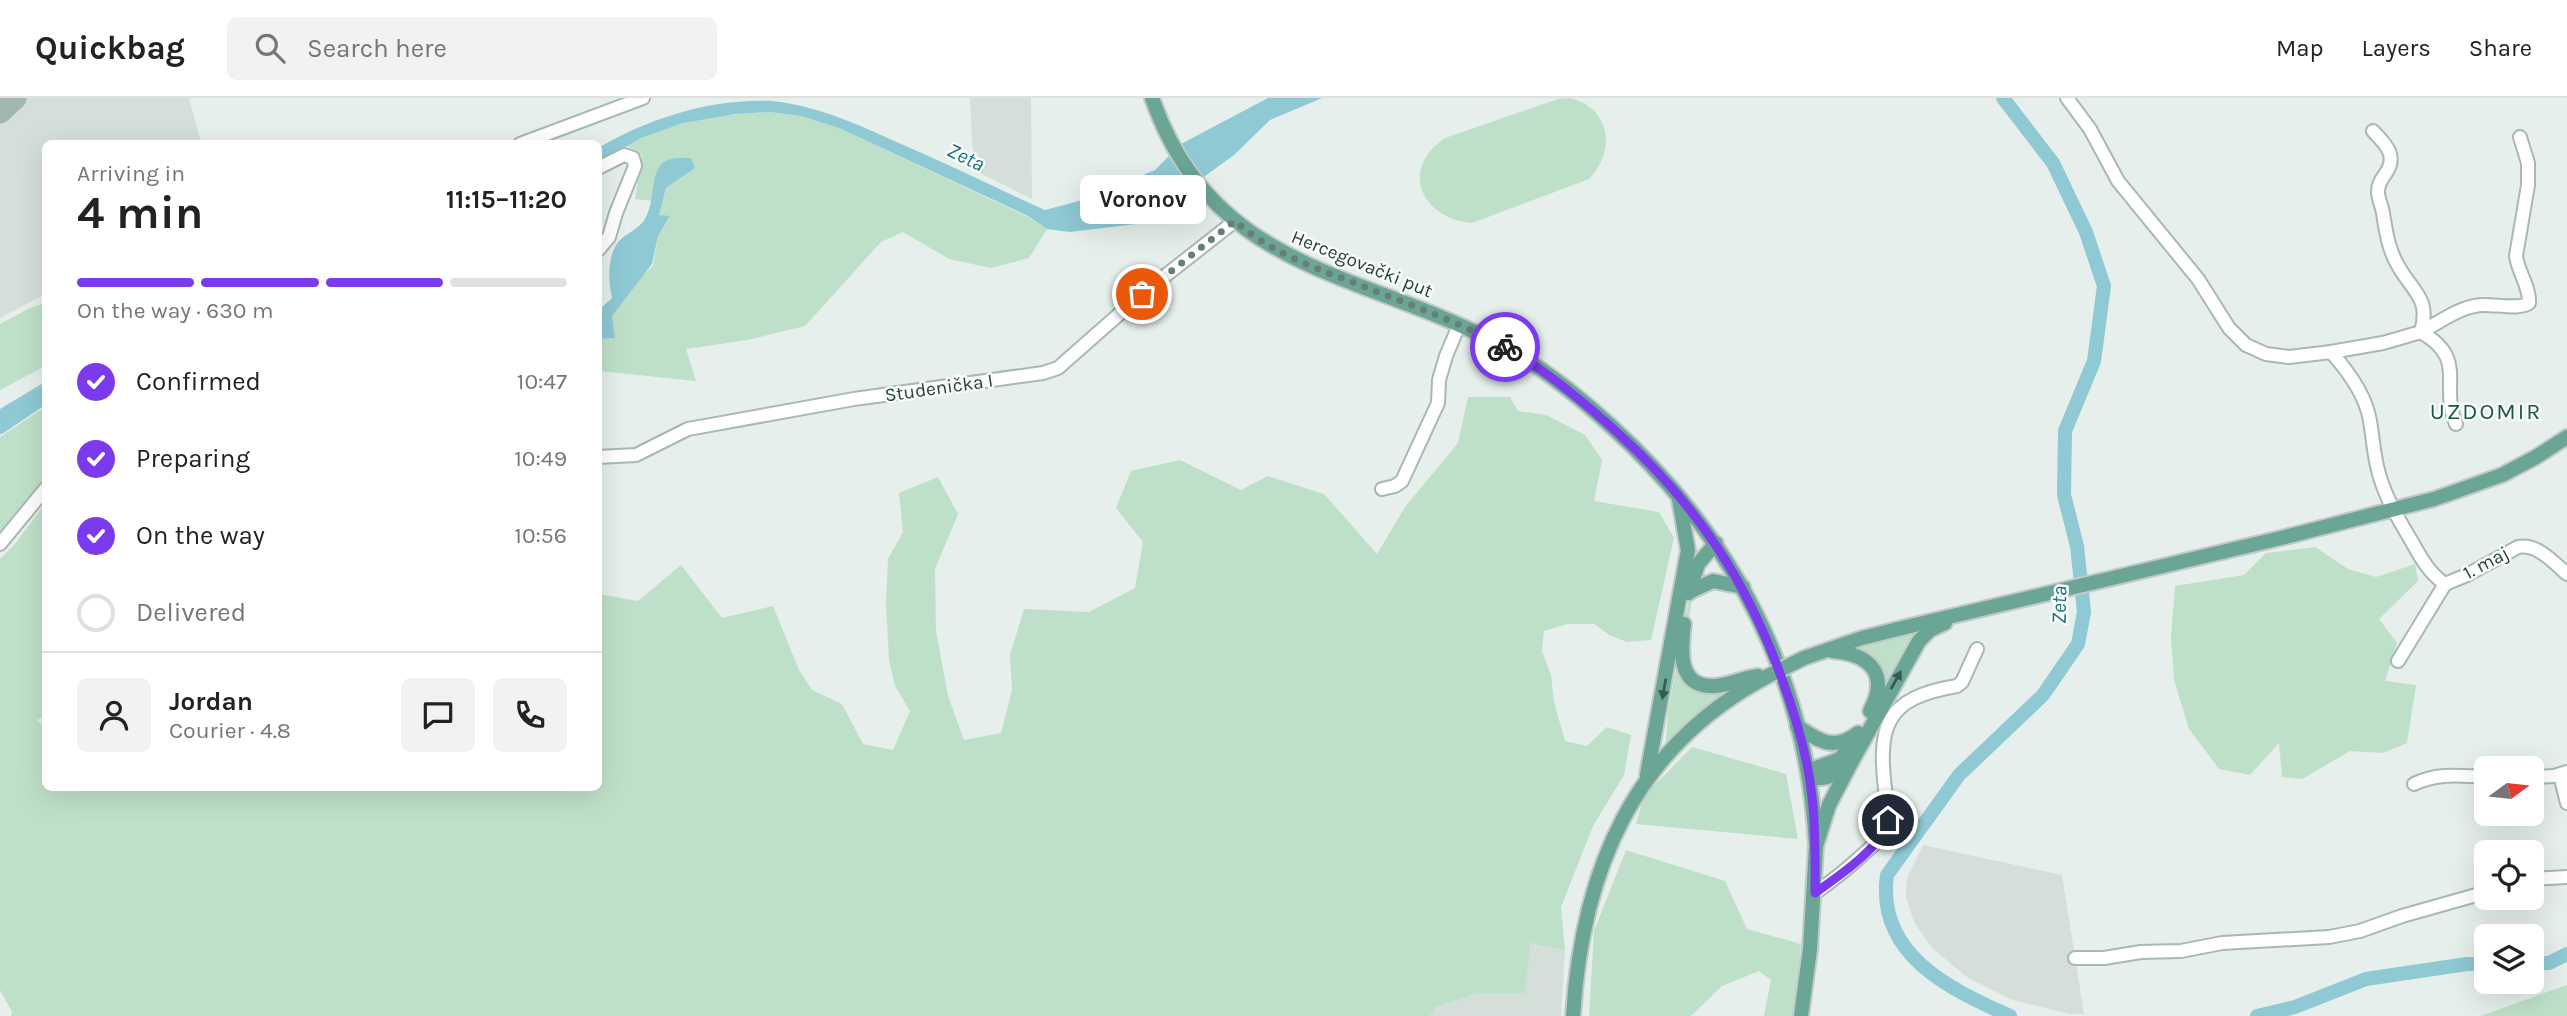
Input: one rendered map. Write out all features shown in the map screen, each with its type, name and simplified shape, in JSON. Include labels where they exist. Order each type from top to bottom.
[{"type":"main road","name":"Hercegovački put","points":[[1152,98],[1167,134],[1189,173],[1219,207],[1263,243],[1294,259],[1459,325],[1516,354],[1568,390],[1630,444],[1678,494],[1716,543],[1743,587],[1767,637],[1787,690],[1809,775]]},
{"type":"main road","points":[[1573,1016],[1580,949],[1593,892],[1616,832],[1646,780],[1673,746],[1696,724],[1741,691],[1804,658],[1862,638],[2449,495],[2489,480],[2536,457],[2567,437]]},
{"type":"main road","points":[[1646,780],[1688,550],[1678,494]]},
{"type":"main road","points":[[1688,550],[1700,543],[1716,543]]},
{"type":"main road","points":[[1716,543],[1698,564],[1689,592],[1681,654],[1683,666],[1689,676],[1712,686],[1751,677],[1766,677]]},
{"type":"main road","points":[[1689,592],[1713,581],[1743,587]]},
{"type":"main road","points":[[1816,846],[1829,805],[1922,637],[1938,626],[1986,607]]},
{"type":"main road","points":[[1809,775],[1843,757],[1877,696],[1878,683],[1870,664],[1859,655],[1824,650]]},
{"type":"main road","points":[[1797,726],[1814,738],[1831,743],[1844,742],[1858,732]]},
{"type":"main road","points":[[1809,775],[1831,777],[1852,761]]},
{"type":"main road","points":[[1801,1016],[1815,893],[1816,846],[1809,775]]},
{"type":"street","points":[[531,140],[643,98]]},
{"type":"street","points":[[2067,98],[2090,129],[2118,181],[2197,279],[2229,328],[2246,345],[2266,354],[2289,357],[2384,343],[2421,332],[2452,314],[2477,305],[2521,307],[2529,303],[2529,295],[2516,256],[2529,185],[2528,163],[2520,137]]},
{"type":"street","points":[[2373,131],[2391,155],[2388,170],[2379,183],[2378,193],[2385,234],[2400,270],[2420,296],[2425,316],[2421,332]]},
{"type":"street","points":[[602,166],[624,155],[633,158],[635,166],[616,213],[610,237],[602,246]]},
{"type":"street","name":"Studenička I","points":[[602,457],[636,455],[688,429],[854,399],[1043,373],[1058,368],[1142,294],[1235,221]]},
{"type":"street","points":[[1382,489],[1402,481],[1413,452],[1438,403],[1439,380],[1459,325]]},
{"type":"street","points":[[2421,332],[2433,339],[2447,355],[2452,377],[2448,400],[2456,424]]},
{"type":"street","name":"1. maj","points":[[2331,352],[2344,366],[2363,399],[2370,418],[2379,476],[2393,510],[2430,572],[2445,584],[2526,545],[2541,553],[2567,574]]},
{"type":"street","points":[[0,544],[42,493]]},
{"type":"street","points":[[2398,661],[2445,584]]},
{"type":"street","points":[[1815,893],[1840,876],[1885,833],[1888,820],[1881,744],[1890,718],[1919,694],[1962,682],[1977,649]]},
{"type":"street","points":[[2544,776],[2564,773],[2567,803]]},
{"type":"street","points":[[2414,784],[2428,777],[2474,776]]},
{"type":"street","points":[[2544,878],[2567,877]]},
{"type":"street","points":[[2075,958],[2181,951],[2222,943],[2329,937],[2360,931],[2474,896]]},
{"type":"shaded area","points":[[0,98],[189,98],[200,140],[42,140],[42,296],[0,318]]},
{"type":"shaded area","points":[[970,98],[1031,98],[1032,199],[980,173],[983,165],[973,157]]},
{"type":"shaded area","points":[[1923,845],[2062,875],[2084,1014],[2070,1014],[2013,1000],[1968,978],[1932,948],[1914,922],[1906,897],[1907,878]]},
{"type":"shaded area","points":[[1529,943],[1565,951],[1561,1016],[1430,1016],[1434,1007],[1479,993],[1525,992]]},
{"type":"green space","points":[[1570,98],[1584,103],[1594,111],[1605,132],[1603,156],[1589,179],[1472,223],[1454,219],[1429,202],[1422,190],[1420,177],[1423,163],[1431,150],[1445,138],[1558,99]]},
{"type":"green space","points":[[770,112],[801,116],[839,128],[1028,217],[1047,229],[1029,258],[991,268],[949,259],[903,232],[881,242],[805,326],[747,340],[686,349],[696,381],[602,371],[602,339],[615,338],[611,316],[635,283],[653,266],[658,236],[670,217],[659,215],[666,188],[695,168],[654,179],[653,201],[635,199],[642,155],[626,146],[660,130],[696,120]]},
{"type":"green space","points":[[42,304],[42,368],[0,390],[0,324]]},
{"type":"green space","points":[[1468,397],[1510,397],[1518,411],[1546,415],[1585,435],[1602,460],[1594,501],[1659,512],[1674,538],[1651,640],[1627,642],[1611,636],[1594,624],[1567,624],[1544,631],[1542,651],[1551,675],[1554,702],[1565,741],[1587,746],[1607,727],[1631,735],[1624,775],[1593,826],[1561,907],[1565,951],[1530,943],[1525,993],[1479,993],[1435,1007],[1430,1016],[11,1016],[12,1012],[0,990],[0,559],[42,508],[42,718],[37,720],[42,724],[42,791],[602,791],[602,595],[638,601],[681,565],[722,618],[773,606],[799,670],[812,690],[842,704],[863,744],[893,750],[910,711],[895,686],[889,660],[886,604],[888,559],[903,532],[899,493],[938,477],[958,514],[935,569],[936,631],[948,696],[964,740],[1001,733],[1012,690],[1010,655],[1024,609],[1089,612],[1135,588],[1143,542],[1116,508],[1131,471],[1180,460],[1241,490],[1268,476],[1324,494],[1377,554],[1405,507],[1458,443]]},
{"type":"green space","points":[[42,409],[42,492],[0,544],[0,437]]},
{"type":"green space","points":[[2315,547],[2348,569],[2376,577],[2415,564],[2418,581],[2379,619],[2397,643],[2385,681],[2416,685],[2407,743],[2383,753],[2350,751],[2302,779],[2282,777],[2279,743],[2250,775],[2219,769],[2189,729],[2174,680],[2171,637],[2175,586],[2244,575],[2266,553]]},
{"type":"green space","points":[[1696,562],[1684,650],[1694,681],[1743,682],[1665,750],[1668,712]]},
{"type":"green space","points":[[1930,628],[1881,709],[1838,765],[1884,695],[1885,677],[1876,658],[1855,646]]},
{"type":"green space","points":[[1692,747],[1786,774],[1798,839],[1636,824],[1644,796]]},
{"type":"green space","points":[[1626,850],[1725,881],[1747,929],[1801,944],[1794,1016],[1764,1016],[1771,980],[1759,971],[1722,986],[1691,1016],[1589,1016],[1594,931]]},
{"type":"green space","points":[[2567,985],[2567,1016],[2480,1016],[2544,994]]},
{"type":"water","points":[[1268,98],[1322,98],[1270,120],[1234,155],[1183,192],[1177,213],[1153,222],[1070,232],[1047,229],[1028,216],[839,128],[801,116],[770,112],[735,114],[683,123],[641,138],[602,160],[602,146],[660,119],[727,103],[772,101],[821,111],[852,123],[1045,210],[1079,201],[1155,170],[1181,144]]},
{"type":"water","points":[[691,158],[695,168],[666,188],[659,215],[670,216],[658,236],[652,264],[612,316],[615,338],[602,339],[602,307],[612,298],[609,276],[613,252],[620,240],[645,219],[657,173],[660,166],[667,161]]},
{"type":"water","points":[[42,384],[42,398],[0,423],[0,409]]},
{"type":"waterway","name":"Zeta","points":[[2003,98],[2053,163],[2086,232],[2104,286],[2094,361],[2065,431],[2064,495],[2077,546],[2084,612],[2078,644],[2043,695],[1959,775],[1887,875],[1887,903],[1893,927],[1905,947],[1922,965],[1964,994],[2010,1016]]},
{"type":"waterway","name":"Zeta","points":[[0,427],[42,399]]},
{"type":"waterway","name":"Zeta","points":[[2544,963],[2567,954]]},
{"type":"waterway","name":"Zeta","points":[[2257,1016],[2295,1007],[2366,979],[2474,964]]},
{"type":"taxiway","points":[[0,112],[15,98]]},
{"type":"way so far","points":[[1142,294],[1235,221],[1279,252],[1436,315],[1505,347]]},
{"type":"place","name":"Voronov","points":[[1142,294]]},
{"type":"district","name":"UZDOMIR","points":[[2486,411]]},
{"type":"route","points":[[1505,347],[1568,390],[1638,451],[1702,524],[1743,587],[1771,646],[1804,749],[1811,787],[1816,846],[1815,893],[1840,876],[1885,833],[1888,820]]}]
